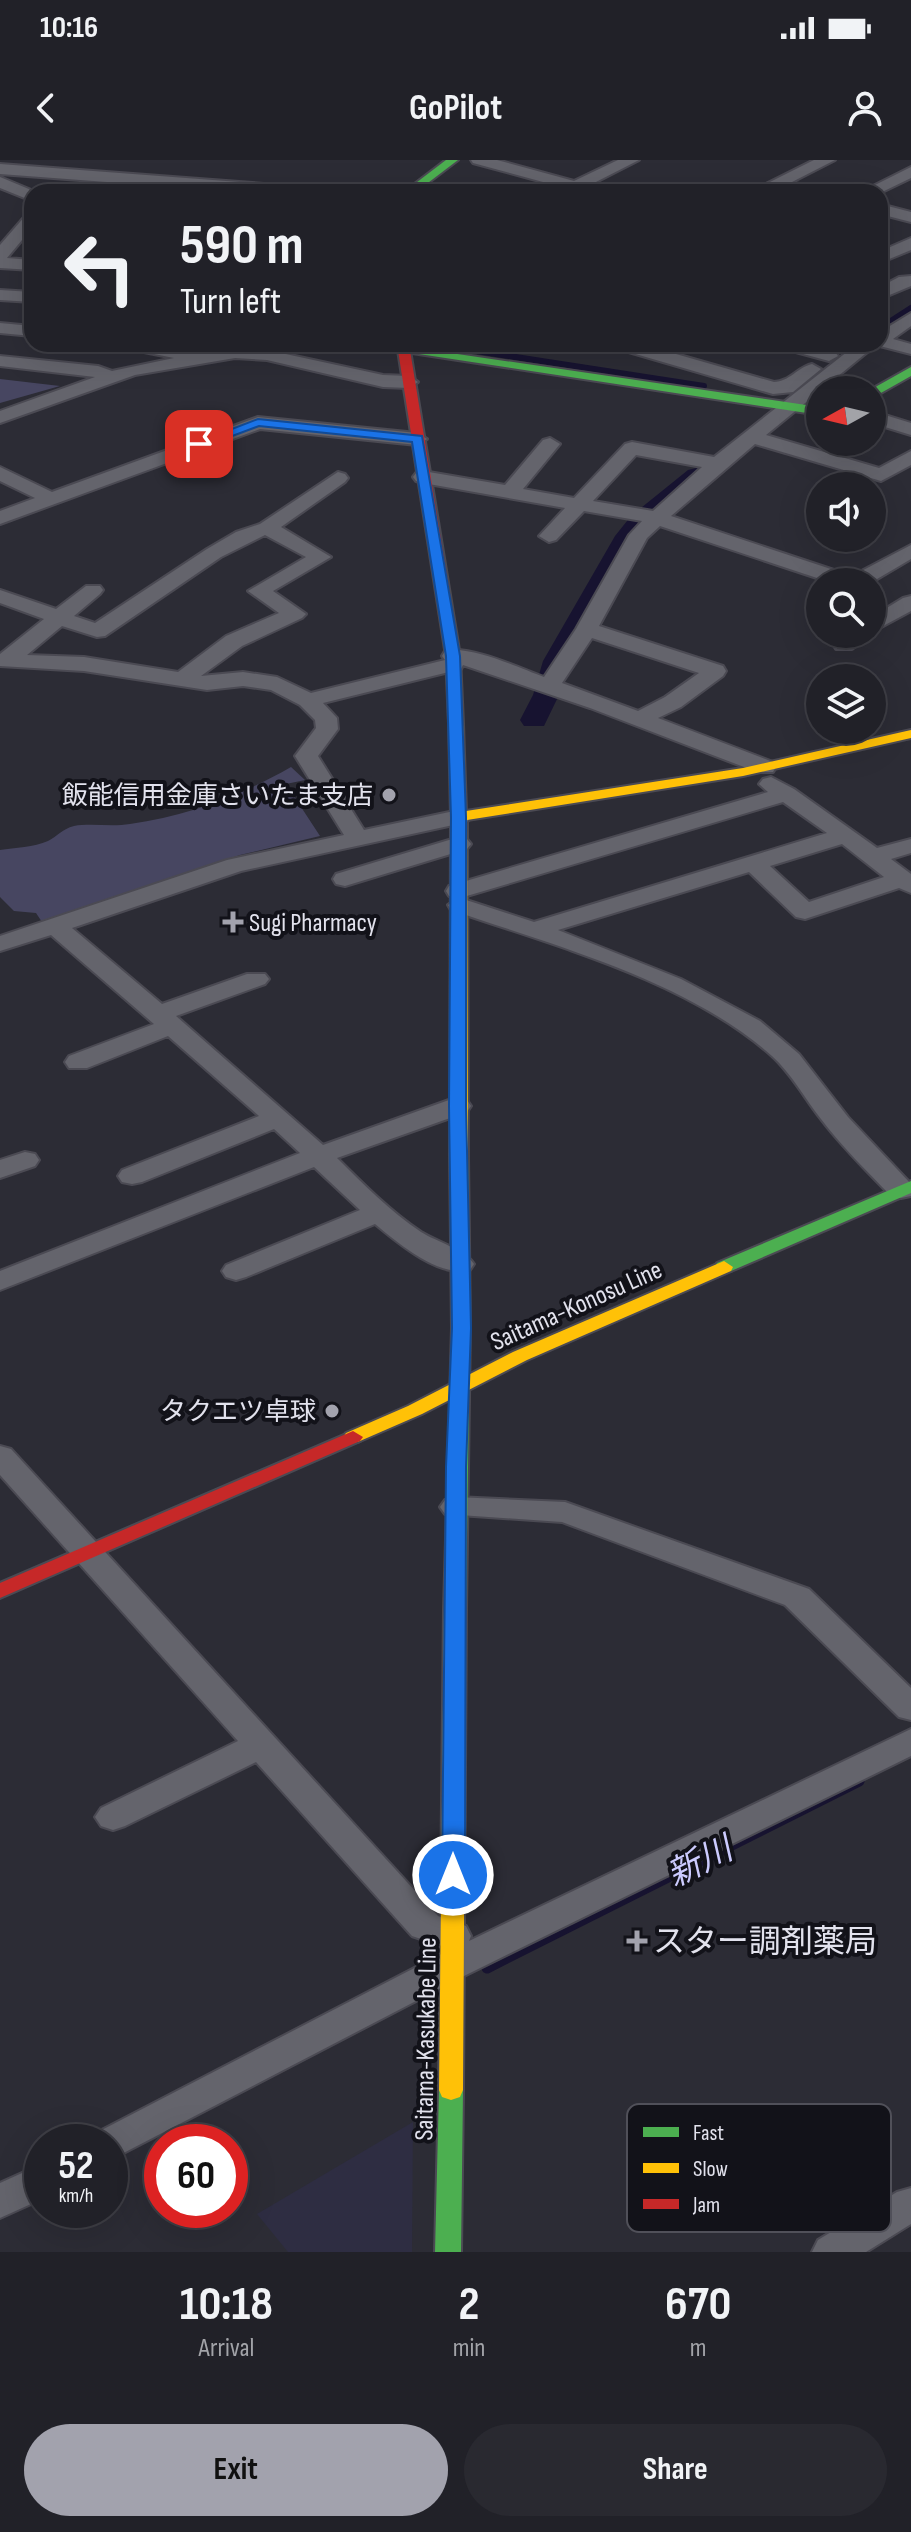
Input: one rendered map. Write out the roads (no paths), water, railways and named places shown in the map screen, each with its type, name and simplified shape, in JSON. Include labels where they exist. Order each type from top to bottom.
[{"type":"main road","points":[[420,184],[453,160]]},
{"type":"main road","name":"Saitama-Kasukabe Line","points":[[404,352],[453,660],[459,817],[461,1387],[456,1507],[448,2252]]},
{"type":"main road","points":[[435,352],[806,409]]},
{"type":"main road","points":[[886,386],[911,371]]},
{"type":"main road","points":[[459,817],[758,769],[911,734]]},
{"type":"main road","name":"Saitama-Konosu Line","points":[[0,1591],[461,1387],[520,1356],[906,1188]]},
{"type":"street","points":[[479,160],[568,184]]},
{"type":"street","points":[[579,184],[631,160]]},
{"type":"street","points":[[776,183],[827,160]]},
{"type":"street","points":[[0,169],[52,167],[223,184]]},
{"type":"street","points":[[886,184],[911,172]]},
{"type":"street","points":[[0,182],[24,192]]},
{"type":"street","points":[[776,183],[780,184]]},
{"type":"street","points":[[888,212],[909,215]]},
{"type":"street","points":[[0,256],[24,228]]},
{"type":"street","points":[[888,254],[911,243]]},
{"type":"street","points":[[0,263],[24,264]]},
{"type":"street","points":[[888,290],[911,281]]},
{"type":"street","points":[[0,295],[24,296]]},
{"type":"street","points":[[888,334],[911,318]]},
{"type":"street","points":[[0,328],[24,330]]},
{"type":"street","points":[[888,342],[911,349]]},
{"type":"street","points":[[179,352],[215,358]]},
{"type":"street","points":[[0,417],[131,370],[215,358],[232,352]]},
{"type":"street","points":[[254,352],[383,381],[409,382]]},
{"type":"street","points":[[653,352],[773,388],[793,384],[834,352]]},
{"type":"street","points":[[815,352],[829,356]]},
{"type":"street","points":[[549,686],[587,629],[639,535],[718,464],[858,352]]},
{"type":"street","points":[[0,361],[98,371],[112,377]]},
{"type":"street","points":[[886,421],[911,429]]},
{"type":"street","points":[[0,518],[258,423],[417,439]]},
{"type":"street","points":[[753,437],[881,475],[911,457]]},
{"type":"street","points":[[510,492],[550,444]]},
{"type":"street","points":[[549,536],[632,448],[718,464]]},
{"type":"street","points":[[0,473],[51,499]]},
{"type":"street","points":[[423,477],[657,518],[807,568]]},
{"type":"street","points":[[0,596],[97,631],[214,553],[243,536],[267,528],[338,478]]},
{"type":"street","points":[[183,679],[234,641],[295,614],[258,591],[321,557],[267,528]]},
{"type":"street","points":[[881,568],[911,551]]},
{"type":"street","points":[[3,660],[93,590]]},
{"type":"street","points":[[886,595],[910,603]]},
{"type":"street","points":[[886,618],[910,603]]},
{"type":"street","points":[[587,629],[715,671],[673,702],[638,719]]},
{"type":"street","points":[[3,660],[84,664],[207,683],[260,681],[277,684],[308,700],[326,718],[327,729],[306,756],[357,837]]},
{"type":"street","points":[[308,700],[453,660],[549,686],[758,769],[786,794],[846,835],[907,883]]},
{"type":"street","points":[[459,898],[786,794]]},
{"type":"street","points":[[1,942],[235,865],[459,817]]},
{"type":"street","points":[[533,930],[846,835]]},
{"type":"street","points":[[301,849],[354,886],[459,844]]},
{"type":"street","points":[[874,856],[911,846]]},
{"type":"street","points":[[754,864],[805,912],[907,883]]},
{"type":"street","points":[[459,898],[639,971],[721,1009],[779,1049],[797,1067],[838,1124],[906,1188]]},
{"type":"street","points":[[54,925],[320,1155],[380,1212],[438,1256],[460,1264]]},
{"type":"street","points":[[78,1062],[256,979]]},
{"type":"street","points":[[0,1281],[320,1155],[458,1106]]},
{"type":"street","points":[[132,1176],[277,1118]]},
{"type":"street","points":[[236,1271],[380,1212]]},
{"type":"street","points":[[0,1456],[425,1926],[453,1951]]},
{"type":"street","points":[[456,1507],[565,1512],[797,1597],[911,1708]]},
{"type":"street","points":[[128,2134],[453,1951],[911,1741]]},
{"type":"street","points":[[113,1817],[261,1745]]},
{"type":"street","points":[[0,2202],[24,2189]]},
{"type":"street","points":[[891,2216],[911,2204]]},
{"type":"street","points":[[832,2252],[865,2232]]},
{"type":"waterway","points":[[888,323],[911,308]]},
{"type":"waterway","points":[[483,352],[704,386]]},
{"type":"waterway","points":[[534,720],[546,695],[556,661],[627,536],[640,521],[696,475]]},
{"type":"waterway","name":"新川","points":[[487,1968],[859,1781]]},
{"type":"place","name":"飯能信用金庫さいたま支店","points":[[389,795]]},
{"type":"place","name":"Sugi Pharmacy","points":[[233,922]]},
{"type":"place","name":"タクエツ卓球","points":[[332,1411]]},
{"type":"place","name":"スター調剤薬局","points":[[637,1941]]}]
